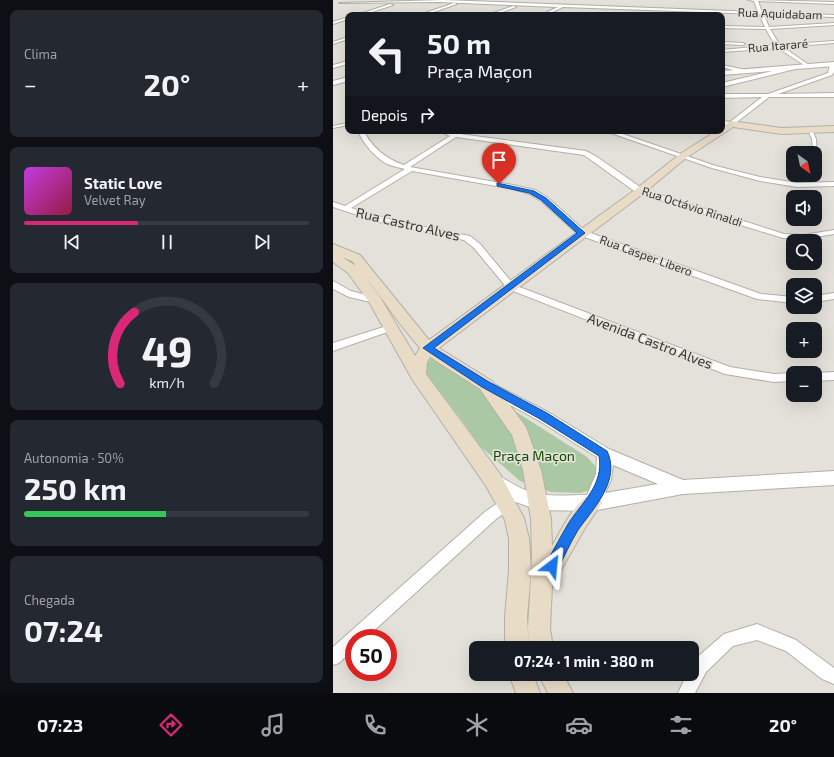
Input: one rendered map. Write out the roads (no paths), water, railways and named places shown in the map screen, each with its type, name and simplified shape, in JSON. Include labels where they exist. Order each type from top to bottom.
[{"type":"main road","points":[[725,128],[763,137],[812,135],[834,138]]},
{"type":"main road","points":[[812,135],[834,129]]},
{"type":"main road","points":[[417,375],[419,361],[428,348],[640,191],[683,156],[715,134]]},
{"type":"main road","points":[[333,248],[356,258],[363,265],[411,329],[428,348],[485,385],[519,432],[532,470],[542,534],[542,581],[539,628],[540,641]]},
{"type":"main road","points":[[333,256],[344,262],[353,270],[375,300],[417,375],[435,397],[493,480],[507,503],[514,518],[519,539],[520,570],[516,617],[517,641]]},
{"type":"main road","points":[[542,581],[552,566],[573,527],[592,503]]},
{"type":"main road","points":[[524,681],[528,693]]},
{"type":"main road","points":[[554,681],[561,693]]},
{"type":"street","name":"Rua Aquidabam","points":[[352,0],[339,3],[462,2],[593,7],[651,7],[761,14],[834,16]]},
{"type":"street","points":[[430,12],[468,0]]},
{"type":"street","points":[[749,0],[834,2]]},
{"type":"street","points":[[755,0],[773,40],[778,46],[807,66]]},
{"type":"street","points":[[369,12],[404,2]]},
{"type":"street","points":[[498,12],[520,4]]},
{"type":"street","points":[[550,12],[563,6]]},
{"type":"street","points":[[586,12],[593,7]]},
{"type":"street","points":[[650,12],[651,7]]},
{"type":"street","points":[[333,23],[345,19]]},
{"type":"street","points":[[725,27],[768,28],[834,24]]},
{"type":"street","points":[[333,43],[345,39]]},
{"type":"street","name":"Rua Itararé","points":[[725,50],[834,42]]},
{"type":"street","points":[[725,43],[778,46]]},
{"type":"street","points":[[333,67],[345,63]]},
{"type":"street","points":[[725,84],[793,68],[833,64],[832,71],[825,77],[777,91],[767,96],[725,127]]},
{"type":"street","points":[[725,67],[744,70]]},
{"type":"street","points":[[725,73],[744,70],[793,68]]},
{"type":"street","points":[[731,72],[739,80]]},
{"type":"street","points":[[333,83],[345,80]]},
{"type":"street","points":[[725,96],[834,95]]},
{"type":"street","points":[[725,118],[739,117]]},
{"type":"street","name":"Rua Casper Libero","points":[[362,134],[378,153],[389,162],[408,168],[532,192],[544,199],[582,233],[760,298],[786,300]]},
{"type":"street","points":[[345,209],[457,134]]},
{"type":"street","name":"Rua Octávio Rinaldi","points":[[464,134],[586,153],[640,191],[783,236],[803,236],[834,232]]},
{"type":"street","points":[[618,134],[714,167],[779,183],[797,185],[834,184]]},
{"type":"street","points":[[634,134],[645,142]]},
{"type":"street","name":"Rua Castro Alves","points":[[333,204],[382,220],[467,238],[477,246],[511,287]]},
{"type":"street","points":[[333,284],[339,290],[349,295],[375,300]]},
{"type":"street","name":"Avenida Castro Alves","points":[[511,287],[729,371],[774,378],[786,377]]},
{"type":"street","points":[[822,298],[834,296]]},
{"type":"street","points":[[333,347],[390,328]]},
{"type":"street","points":[[822,377],[834,376]]},
{"type":"street","points":[[485,385],[543,416],[603,454],[683,487]]},
{"type":"street","points":[[592,503],[603,483],[606,465],[603,454]]},
{"type":"street","points":[[493,480],[519,496],[538,502],[592,503],[683,487],[834,478]]},
{"type":"street","points":[[364,629],[491,515],[507,503]]},
{"type":"street","points":[[686,693],[700,666],[729,639],[757,632],[791,645],[834,676]]},
{"type":"street","points":[[333,657],[345,646]]},
{"type":"lane","points":[[333,126],[345,124]]},
{"type":"lane","points":[[812,135],[814,146]]},
{"type":"park label","name":"Praça Maçon","points":[[534,456]]}]
